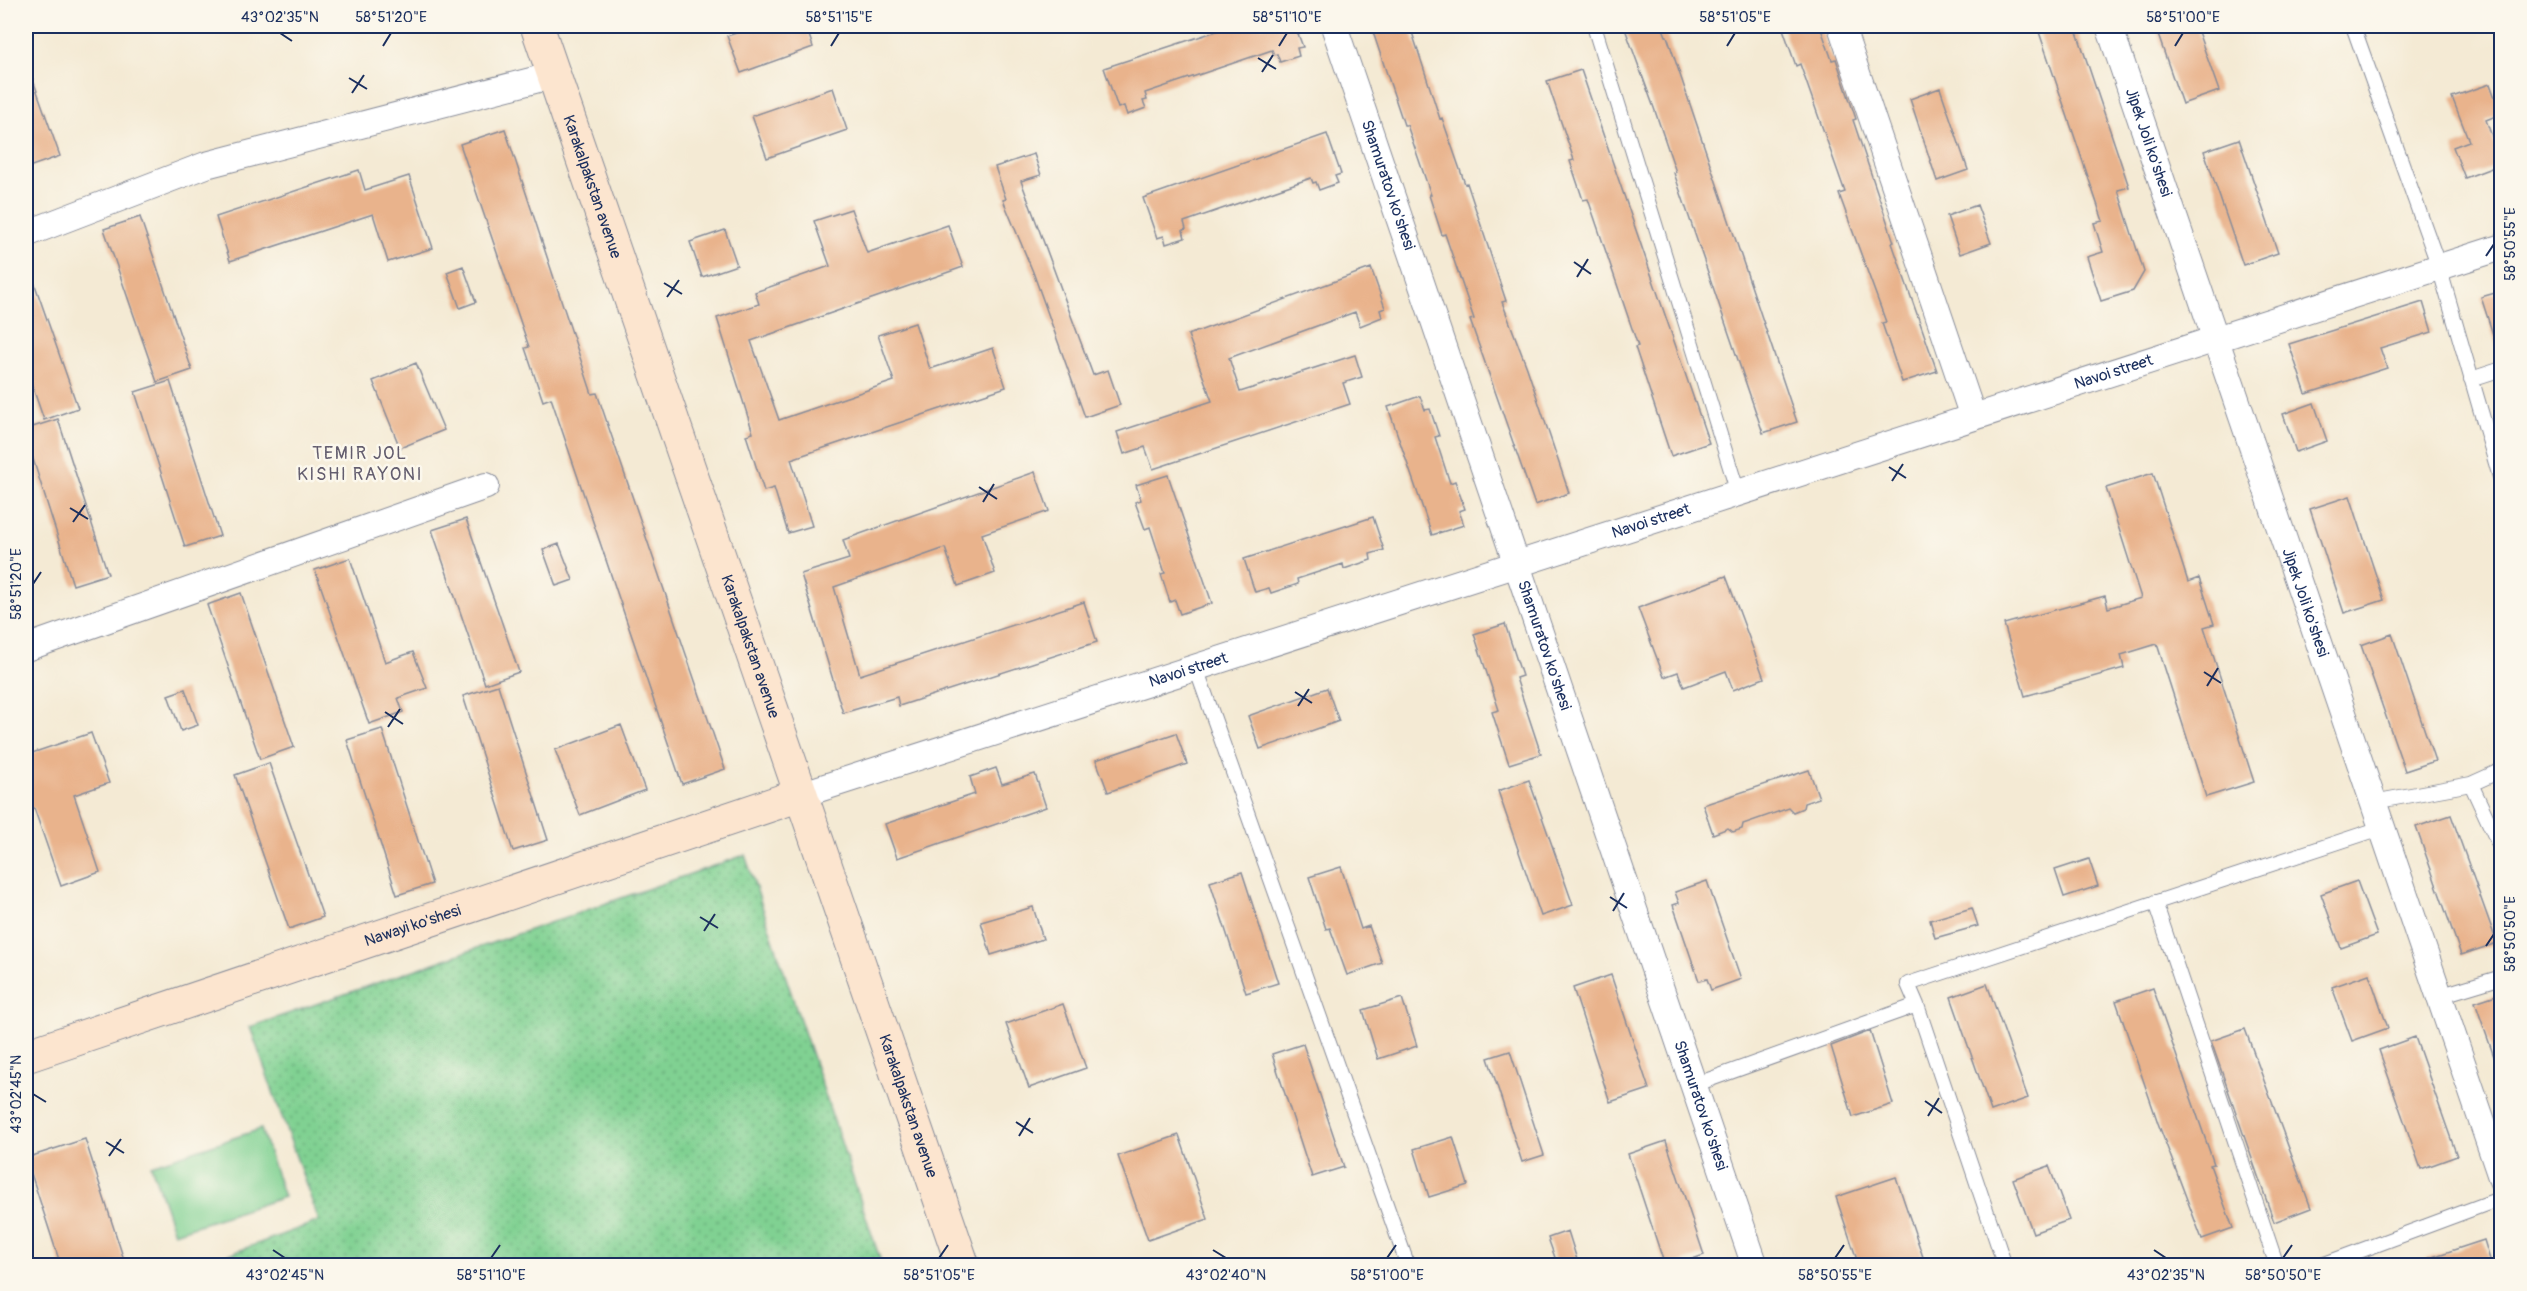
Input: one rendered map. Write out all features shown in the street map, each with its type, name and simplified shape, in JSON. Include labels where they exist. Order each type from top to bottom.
[{"type":"street","name":"Karakalpakstan avenue","points":[[537,26],[963,1266]]},
{"type":"street","name":"Shamuratov ko'shesi","points":[[1334,26],[1755,1266]]},
{"type":"street","points":[[1841,26],[1973,417]]},
{"type":"street","name":"Jipek Joli ko'shesi","points":[[2109,26],[2502,1180]]},
{"type":"street","points":[[26,234],[206,165],[554,75]]},
{"type":"street","name":"Navoi street","points":[[800,795],[2502,247]]},
{"type":"street","points":[[26,648],[486,486]]},
{"type":"street","name":"Nawayi ko'shesi","points":[[26,1056],[800,795]]},
{"type":"lane","points":[[1594,26],[1738,493]]},
{"type":"lane","points":[[2353,26],[2439,267],[2502,484]]},
{"type":"lane","points":[[2471,379],[2502,369]]},
{"type":"lane","points":[[1196,668],[1408,1266]]},
{"type":"lane","points":[[2373,802],[2471,784],[2502,770]]},
{"type":"lane","points":[[2471,784],[2502,851]]},
{"type":"lane","points":[[2005,1266],[1908,984],[2381,828]]},
{"type":"lane","points":[[2154,902],[2277,1266]]},
{"type":"lane","points":[[2439,996],[2502,977]]},
{"type":"lane","points":[[1694,1084],[1917,1005]]},
{"type":"lane","points":[[2326,1264],[2502,1198]]},
{"type":"green space","points":[[745,855],[882,1265],[200,1265],[319,1221],[250,1027]]},
{"type":"green space","points":[[261,1129],[284,1197],[174,1233],[151,1165]]},
{"type":"building","points":[[758,26],[806,26],[813,47],[741,73],[727,36]]},
{"type":"building","points":[[1232,26],[1295,26],[1303,47],[1297,48],[1299,56],[1280,62],[1277,54],[1274,55],[1272,50],[1145,93],[1147,100],[1143,101],[1146,108],[1127,115],[1124,106],[1118,108],[1104,68]]},
{"type":"building","points":[[1371,26],[1410,26],[1440,119],[1442,118],[1465,184],[1467,183],[1506,301],[1502,302],[1569,493],[1535,505],[1470,320],[1474,319],[1445,234],[1442,235],[1429,195],[1431,195],[1407,125],[1404,125]]},
{"type":"building","points":[[1624,26],[1662,26],[1667,36],[1797,422],[1763,433],[1674,173],[1676,172]]},
{"type":"building","points":[[1782,26],[1820,26],[1832,60],[1836,59],[1856,119],[1853,120],[1894,242],[1892,243],[1937,371],[1902,382],[1882,323],[1886,322],[1839,194],[1845,192],[1800,64],[1796,66]]},
{"type":"building","points":[[2037,26],[2075,26],[2129,187],[2118,190],[2144,272],[2133,291],[2101,301],[2087,257],[2103,252],[2094,223],[2103,221]]},
{"type":"building","points":[[2155,26],[2196,26],[2219,91],[2182,104]]},
{"type":"building","points":[[26,66],[28,66],[60,156],[26,168]]},
{"type":"building","points":[[1581,70],[1709,443],[1671,456],[1635,347],[1638,346],[1588,199],[1583,200],[1570,161],[1574,160],[1547,81]]},
{"type":"building","points":[[2490,84],[2501,114],[2486,120],[2502,164],[2465,178],[2453,147],[2469,141],[2452,97]]},
{"type":"building","points":[[833,88],[847,130],[767,158],[752,116]]},
{"type":"building","points":[[1940,88],[1968,170],[1937,181],[1910,99]]},
{"type":"building","points":[[505,129],[592,394],[597,393],[725,769],[682,784],[551,398],[543,401],[525,348],[529,347],[460,144]]},
{"type":"building","points":[[1327,134],[1341,174],[1335,176],[1338,183],[1319,190],[1316,182],[1313,183],[1311,178],[1184,222],[1185,238],[1166,244],[1164,236],[1157,238],[1143,198]]},
{"type":"building","points":[[2239,139],[2278,253],[2243,265],[2204,151]]},
{"type":"building","points":[[1034,154],[1041,175],[1021,181],[1093,375],[1108,370],[1120,405],[1085,417],[1033,272],[1003,200],[1006,199],[995,167]]},
{"type":"building","points":[[359,170],[365,190],[409,176],[433,248],[388,262],[373,214],[230,261],[216,217]]},
{"type":"building","points":[[1977,205],[1991,243],[1960,254],[1947,216]]},
{"type":"building","points":[[851,209],[867,253],[948,225],[963,267],[751,341],[779,420],[894,381],[878,335],[915,323],[930,369],[993,348],[1006,387],[791,459],[812,526],[788,533],[774,488],[764,491],[746,435],[753,433],[717,318],[759,304],[755,292],[830,266],[814,221]]},
{"type":"building","points":[[140,217],[192,370],[157,382],[104,229]]},
{"type":"building","points":[[725,230],[737,265],[702,277],[690,242]]},
{"type":"building","points":[[28,265],[78,408],[44,420],[26,368],[26,266]]},
{"type":"building","points":[[463,266],[476,302],[460,308],[447,272]]},
{"type":"building","points":[[1371,268],[1385,308],[1380,310],[1382,317],[1360,326],[1355,312],[1229,358],[1240,392],[1355,355],[1362,377],[1343,383],[1350,404],[1153,469],[1145,447],[1124,454],[1117,432],[1212,401],[1188,335]]},
{"type":"building","points":[[2502,291],[2502,349],[2498,350],[2481,297]]},
{"type":"building","points":[[2423,302],[2432,332],[2380,348],[2387,368],[2306,394],[2289,344]]},
{"type":"building","points":[[416,363],[444,430],[400,448],[373,381]]},
{"type":"building","points":[[170,381],[220,536],[185,547],[135,392]]},
{"type":"building","points":[[1420,396],[1425,410],[1430,409],[1439,436],[1435,437],[1450,483],[1455,481],[1465,509],[1459,511],[1464,525],[1432,535],[1388,407]]},
{"type":"building","points":[[2314,403],[2327,441],[2296,452],[2283,414]]},
{"type":"building","points":[[58,419],[108,574],[73,585],[26,437],[26,429]]},
{"type":"building","points":[[1035,472],[1049,511],[982,534],[995,573],[958,586],[945,548],[834,587],[860,675],[1084,602],[1097,642],[899,706],[897,697],[843,713],[801,574],[849,559],[843,540]]},
{"type":"building","points":[[2153,473],[2188,582],[2199,578],[2214,624],[2204,627],[2254,782],[2206,797],[2157,644],[2121,655],[2124,668],[2025,696],[2004,624],[2105,596],[2108,608],[2141,598],[2106,488]]},
{"type":"building","points":[[1168,475],[1212,603],[1180,614],[1175,600],[1170,602],[1161,574],[1165,573],[1150,527],[1145,529],[1135,502],[1141,500],[1136,485]]},
{"type":"building","points":[[2350,496],[2384,600],[2344,613],[2310,509]]},
{"type":"building","points":[[1373,517],[1384,550],[1370,554],[1371,560],[1344,569],[1343,564],[1297,579],[1298,584],[1271,593],[1269,588],[1255,592],[1244,559]]},
{"type":"building","points":[[466,519],[519,672],[485,684],[432,530]]},
{"type":"building","points":[[559,544],[573,580],[556,586],[543,550]]},
{"type":"building","points":[[350,558],[385,662],[413,652],[427,688],[398,698],[403,712],[369,724],[315,570]]},
{"type":"building","points":[[1726,576],[1764,678],[1733,690],[1726,671],[1684,687],[1678,672],[1664,677],[1638,608]]},
{"type":"building","points":[[241,593],[294,747],[260,759],[207,605]]},
{"type":"building","points":[[1505,624],[1522,676],[1516,678],[1541,754],[1509,764],[1492,712],[1499,710],[1474,634]]},
{"type":"building","points":[[2392,634],[2435,761],[2405,771],[2361,645]]},
{"type":"building","points":[[498,685],[548,840],[513,851],[463,696]]},
{"type":"building","points":[[1327,688],[1339,721],[1260,749],[1248,716]]},
{"type":"building","points":[[185,689],[198,725],[181,731],[168,695]]},
{"type":"building","points":[[621,725],[645,790],[580,815],[555,750]]},
{"type":"building","points":[[382,729],[432,884],[397,895],[347,740]]},
{"type":"building","points":[[91,733],[109,783],[74,795],[100,872],[61,886],[34,808],[26,811],[26,755]]},
{"type":"building","points":[[1176,733],[1187,764],[1108,792],[1096,760]]},
{"type":"building","points":[[269,763],[323,917],[289,929],[235,775]]},
{"type":"building","points":[[996,768],[1002,784],[1035,774],[1046,807],[897,858],[885,824],[975,794],[970,777]]},
{"type":"building","points":[[1809,770],[1819,798],[1804,803],[1803,808],[1793,812],[1789,808],[1743,824],[1742,829],[1733,832],[1728,828],[1713,834],[1703,805]]},
{"type":"building","points":[[1529,780],[1573,905],[1541,916],[1498,791]]},
{"type":"building","points":[[2451,815],[2497,943],[2461,955],[2416,827]]},
{"type":"building","points":[[2089,859],[2098,886],[2064,897],[2055,870]]},
{"type":"building","points":[[1341,867],[1361,929],[1369,926],[1382,963],[1347,975],[1330,928],[1326,929],[1309,877]]},
{"type":"building","points":[[1242,872],[1278,983],[1246,993],[1210,882]]},
{"type":"building","points":[[1707,881],[1741,979],[1711,990],[1707,979],[1699,981],[1673,905],[1679,903],[1675,892]]},
{"type":"building","points":[[2357,881],[2377,935],[2341,948],[2321,894]]},
{"type":"building","points":[[1033,907],[1043,939],[991,955],[981,922]]},
{"type":"building","points":[[1972,908],[1978,926],[1935,938],[1930,920]]},
{"type":"building","points":[[2369,974],[2388,1028],[2352,1041],[2332,987]]},
{"type":"building","points":[[1611,975],[1649,1089],[1610,1102],[1573,988]]},
{"type":"building","points":[[1987,984],[2028,1098],[1991,1111],[1951,997]]},
{"type":"building","points":[[2153,988],[2214,1164],[2210,1165],[2233,1228],[2202,1239],[2158,1123],[2116,1001]]},
{"type":"building","points":[[2502,993],[2502,1071],[2499,1071],[2475,1002]]},
{"type":"building","points":[[1402,998],[1417,1046],[1378,1059],[1363,1010]]},
{"type":"building","points":[[1063,1004],[1086,1068],[1029,1088],[1006,1024]]},
{"type":"building","points":[[2245,1029],[2311,1208],[2274,1222],[2211,1041]]},
{"type":"building","points":[[1870,1031],[1893,1104],[1853,1117],[1831,1046]]},
{"type":"building","points":[[2415,1037],[2457,1156],[2421,1169],[2379,1050]]},
{"type":"building","points":[[1303,1044],[1344,1167],[1312,1177],[1272,1054]]},
{"type":"building","points":[[1510,1051],[1544,1155],[1522,1162],[1488,1058]]},
{"type":"building","points":[[1179,1135],[1208,1219],[1148,1240],[1118,1156]]},
{"type":"building","points":[[1453,1137],[1468,1185],[1429,1197],[1414,1149]]},
{"type":"building","points":[[85,1139],[126,1266],[61,1266],[26,1158]]},
{"type":"building","points":[[1666,1141],[1704,1255],[1673,1266],[1665,1266],[1628,1154]]},
{"type":"building","points":[[2049,1166],[2069,1220],[2033,1233],[2013,1179]]},
{"type":"building","points":[[1896,1177],[1926,1266],[1859,1266],[1836,1197]]},
{"type":"building","points":[[1568,1231],[1579,1266],[1558,1266],[1548,1238]]},
{"type":"building","points":[[2484,1240],[2492,1266],[2418,1266],[2417,1262]]},
{"type":"district","name":"TEMIR JOL KISHI RAYONI","points":[[360,463]]}]
